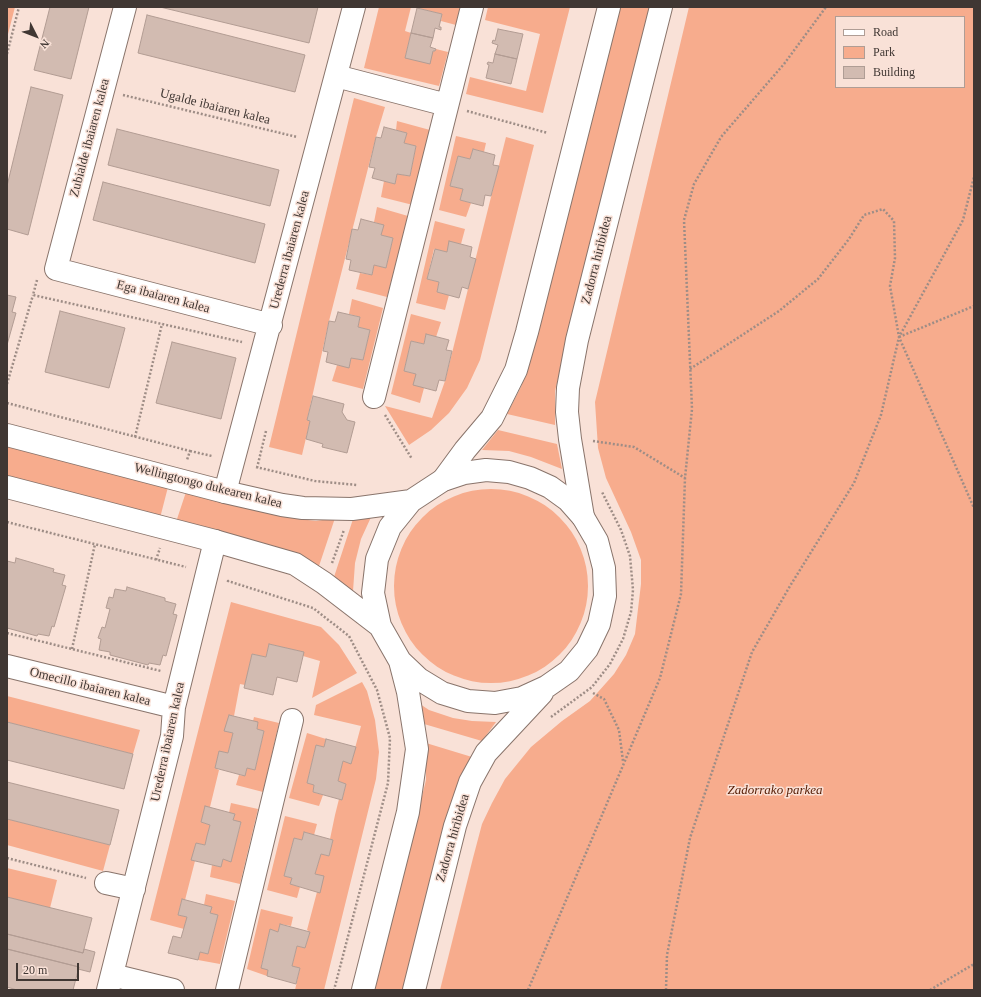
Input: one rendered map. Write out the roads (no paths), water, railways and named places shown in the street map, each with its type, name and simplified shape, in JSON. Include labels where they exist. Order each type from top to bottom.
[{"type":"street","name":"Zubialde ibaiaren kalea","points":[[47,270],[125,7]]},
{"type":"street","name":"Urederra ibaiaren kalea","points":[[225,492],[235,461],[354,7]]},
{"type":"street","points":[[374,397],[472,7]]},
{"type":"street","points":[[443,480],[465,450],[492,418],[516,370],[609,7]]},
{"type":"street","name":"Zadorra hiribidea","points":[[583,517],[570,439],[567,412],[568,388],[577,340],[661,7]]},
{"type":"street","points":[[336,76],[447,105]]},
{"type":"street","name":"Ega ibaiaren kalea","points":[[47,270],[270,325]]},
{"type":"street","name":"Wellingtongo dukearen kalea","points":[[7,435],[225,492],[302,508],[352,509],[411,501]]},
{"type":"street","points":[[486,470],[509,472],[530,478],[550,487],[562,496],[583,517],[597,541],[604,568],[605,596],[599,624],[587,649],[569,671],[546,688],[522,698],[495,703],[468,701],[442,693],[419,679],[400,660],[380,626],[373,593],[377,559],[390,527],[411,501],[443,480],[464,473],[486,470]]},
{"type":"street","points":[[7,487],[215,541],[295,564],[324,583],[380,626]]},
{"type":"street","name":"Urederra ibaiaren kalea","points":[[110,982],[172,736],[174,707],[215,541]]},
{"type":"street","points":[[363,990],[408,812],[417,749],[408,692],[400,660]]},
{"type":"street","name":"Omecillo ibaiaren kalea","points":[[7,666],[174,707]]},
{"type":"street","name":"Zadorra hiribidea","points":[[414,990],[455,826],[470,782],[486,753],[546,688]]},
{"type":"street","points":[[227,990],[292,720]]},
{"type":"street","points":[[106,883],[134,889]]},
{"type":"street","points":[[110,982],[173,990]]},
{"type":"park label","name":"Zadorrako parkea","points":[[775,791]]}]
